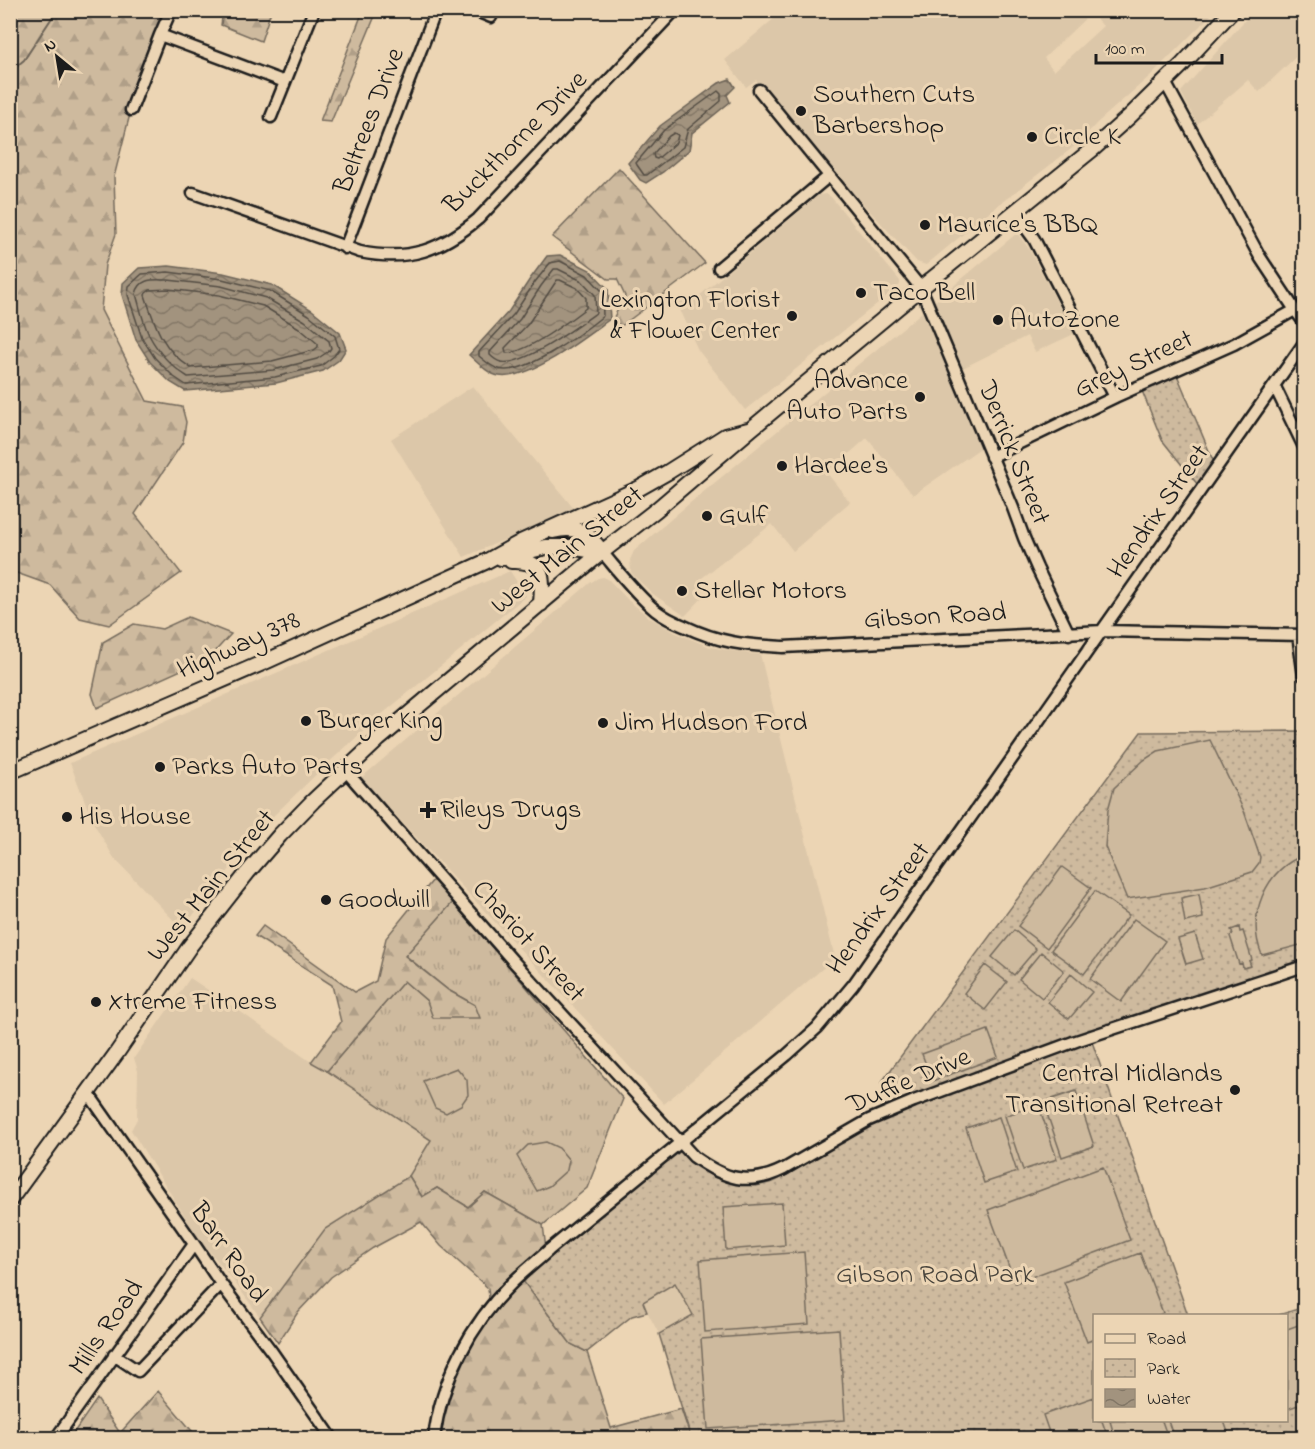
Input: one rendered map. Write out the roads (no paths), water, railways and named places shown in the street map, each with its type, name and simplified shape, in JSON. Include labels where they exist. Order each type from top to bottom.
[{"type":"main road","name":"West Main Street","points":[[10,1200],[190,946],[280,835],[345,770],[602,552],[656,510],[921,288],[1094,148],[1166,82],[1233,10]]},
{"type":"main road","points":[[485,562],[521,542],[638,489],[725,436],[751,429]]},
{"type":"main road","points":[[541,534],[560,529],[577,530],[589,536],[602,552]]},
{"type":"main road","points":[[485,562],[546,548],[569,547],[602,552]]},
{"type":"main road","points":[[485,562],[521,561],[536,566],[542,580],[541,604]]},
{"type":"main road","name":"Highway 378","points":[[10,772],[267,661],[485,562]]},
{"type":"street","points":[[131,110],[171,10]]},
{"type":"street","points":[[272,117],[314,10]]},
{"type":"street","name":"Beltrees Drive","points":[[345,248],[436,10]]},
{"type":"street","points":[[474,10],[491,17]]},
{"type":"street","name":"Buckthorne Drive","points":[[193,192],[345,248],[387,256],[424,252],[461,233],[478,219],[675,10]]},
{"type":"street","points":[[160,35],[285,82]]},
{"type":"street","points":[[1166,82],[1260,257],[1294,310],[1305,322]]},
{"type":"street","name":"Derrick Street","points":[[759,90],[921,288],[1028,548],[1069,634]]},
{"type":"street","points":[[719,268],[829,176]]},
{"type":"street","points":[[1014,213],[1034,239],[1115,397]]},
{"type":"street","name":"Grey Street","points":[[991,457],[1115,397],[1234,344],[1294,310]]},
{"type":"street","name":"Hendrix Street","points":[[434,1438],[445,1387],[467,1341],[511,1284],[549,1250],[799,1045],[854,985],[1305,343]]},
{"type":"street","points":[[1275,387],[1305,447]]},
{"type":"street","name":"Gibson Road","points":[[602,552],[632,588],[656,610],[706,637],[749,646],[783,648],[1103,631],[1301,635]]},
{"type":"street","points":[[1301,635],[1305,676]]},
{"type":"street","name":"Chariot Street","points":[[345,770],[513,961],[681,1142]]},
{"type":"street","name":"Duffie Drive","points":[[681,1142],[710,1169],[727,1176],[742,1179],[769,1176],[869,1120],[914,1101],[1076,1041],[1305,966]]},
{"type":"street","name":"Barr Road","points":[[88,1093],[332,1438]]},
{"type":"street","name":"Mills Road","points":[[56,1438],[194,1244]]},
{"type":"street","points":[[114,1355],[138,1371],[221,1284]]},
{"type":"water","points":[[730,79],[735,87],[727,95],[730,102],[692,133],[689,150],[646,183],[640,180],[628,163],[660,126],[719,83]]},
{"type":"water","points":[[560,255],[590,270],[608,289],[610,319],[557,356],[526,372],[512,376],[499,376],[491,373],[469,355],[509,311],[547,256]]},
{"type":"water","points":[[169,266],[223,273],[272,285],[312,310],[340,333],[346,349],[339,360],[323,371],[276,383],[185,391],[170,382],[150,362],[136,340],[122,295],[123,283],[139,268]]},
{"type":"waterway","points":[[10,81],[18,65],[24,60],[57,10]]},
{"type":"place","name":"Southern Cuts Barbershop","points":[[801,111]]},
{"type":"place","name":"Circle K","points":[[1032,137]]},
{"type":"place","name":"Maurice's BBQ","points":[[925,225]]},
{"type":"place","name":"Taco Bell","points":[[861,293]]},
{"type":"place","name":"Lexington Florist & Flower Center","points":[[792,316]]},
{"type":"place","name":"AutoZone","points":[[998,320]]},
{"type":"place","name":"Advance Auto Parts","points":[[920,397]]},
{"type":"place","name":"Hardee's","points":[[782,466]]},
{"type":"place","name":"Gulf","points":[[707,516]]},
{"type":"place","name":"Stellar Motors","points":[[682,591]]},
{"type":"place","name":"Burger King","points":[[306,721]]},
{"type":"place","name":"Jim Hudson Ford","points":[[603,723]]},
{"type":"place","name":"Parks Auto Parts","points":[[160,767]]},
{"type":"place","name":"Rileys Drugs","points":[[428,810]]},
{"type":"place","name":"His House","points":[[67,817]]},
{"type":"place","name":"Goodwill","points":[[326,900]]},
{"type":"place","name":"Xtreme Fitness","points":[[96,1002]]},
{"type":"place","name":"Central Midlands Transitional Retreat","points":[[1235,1090]]},
{"type":"park label","name":"Gibson Road Park","points":[[935,1275]]}]
